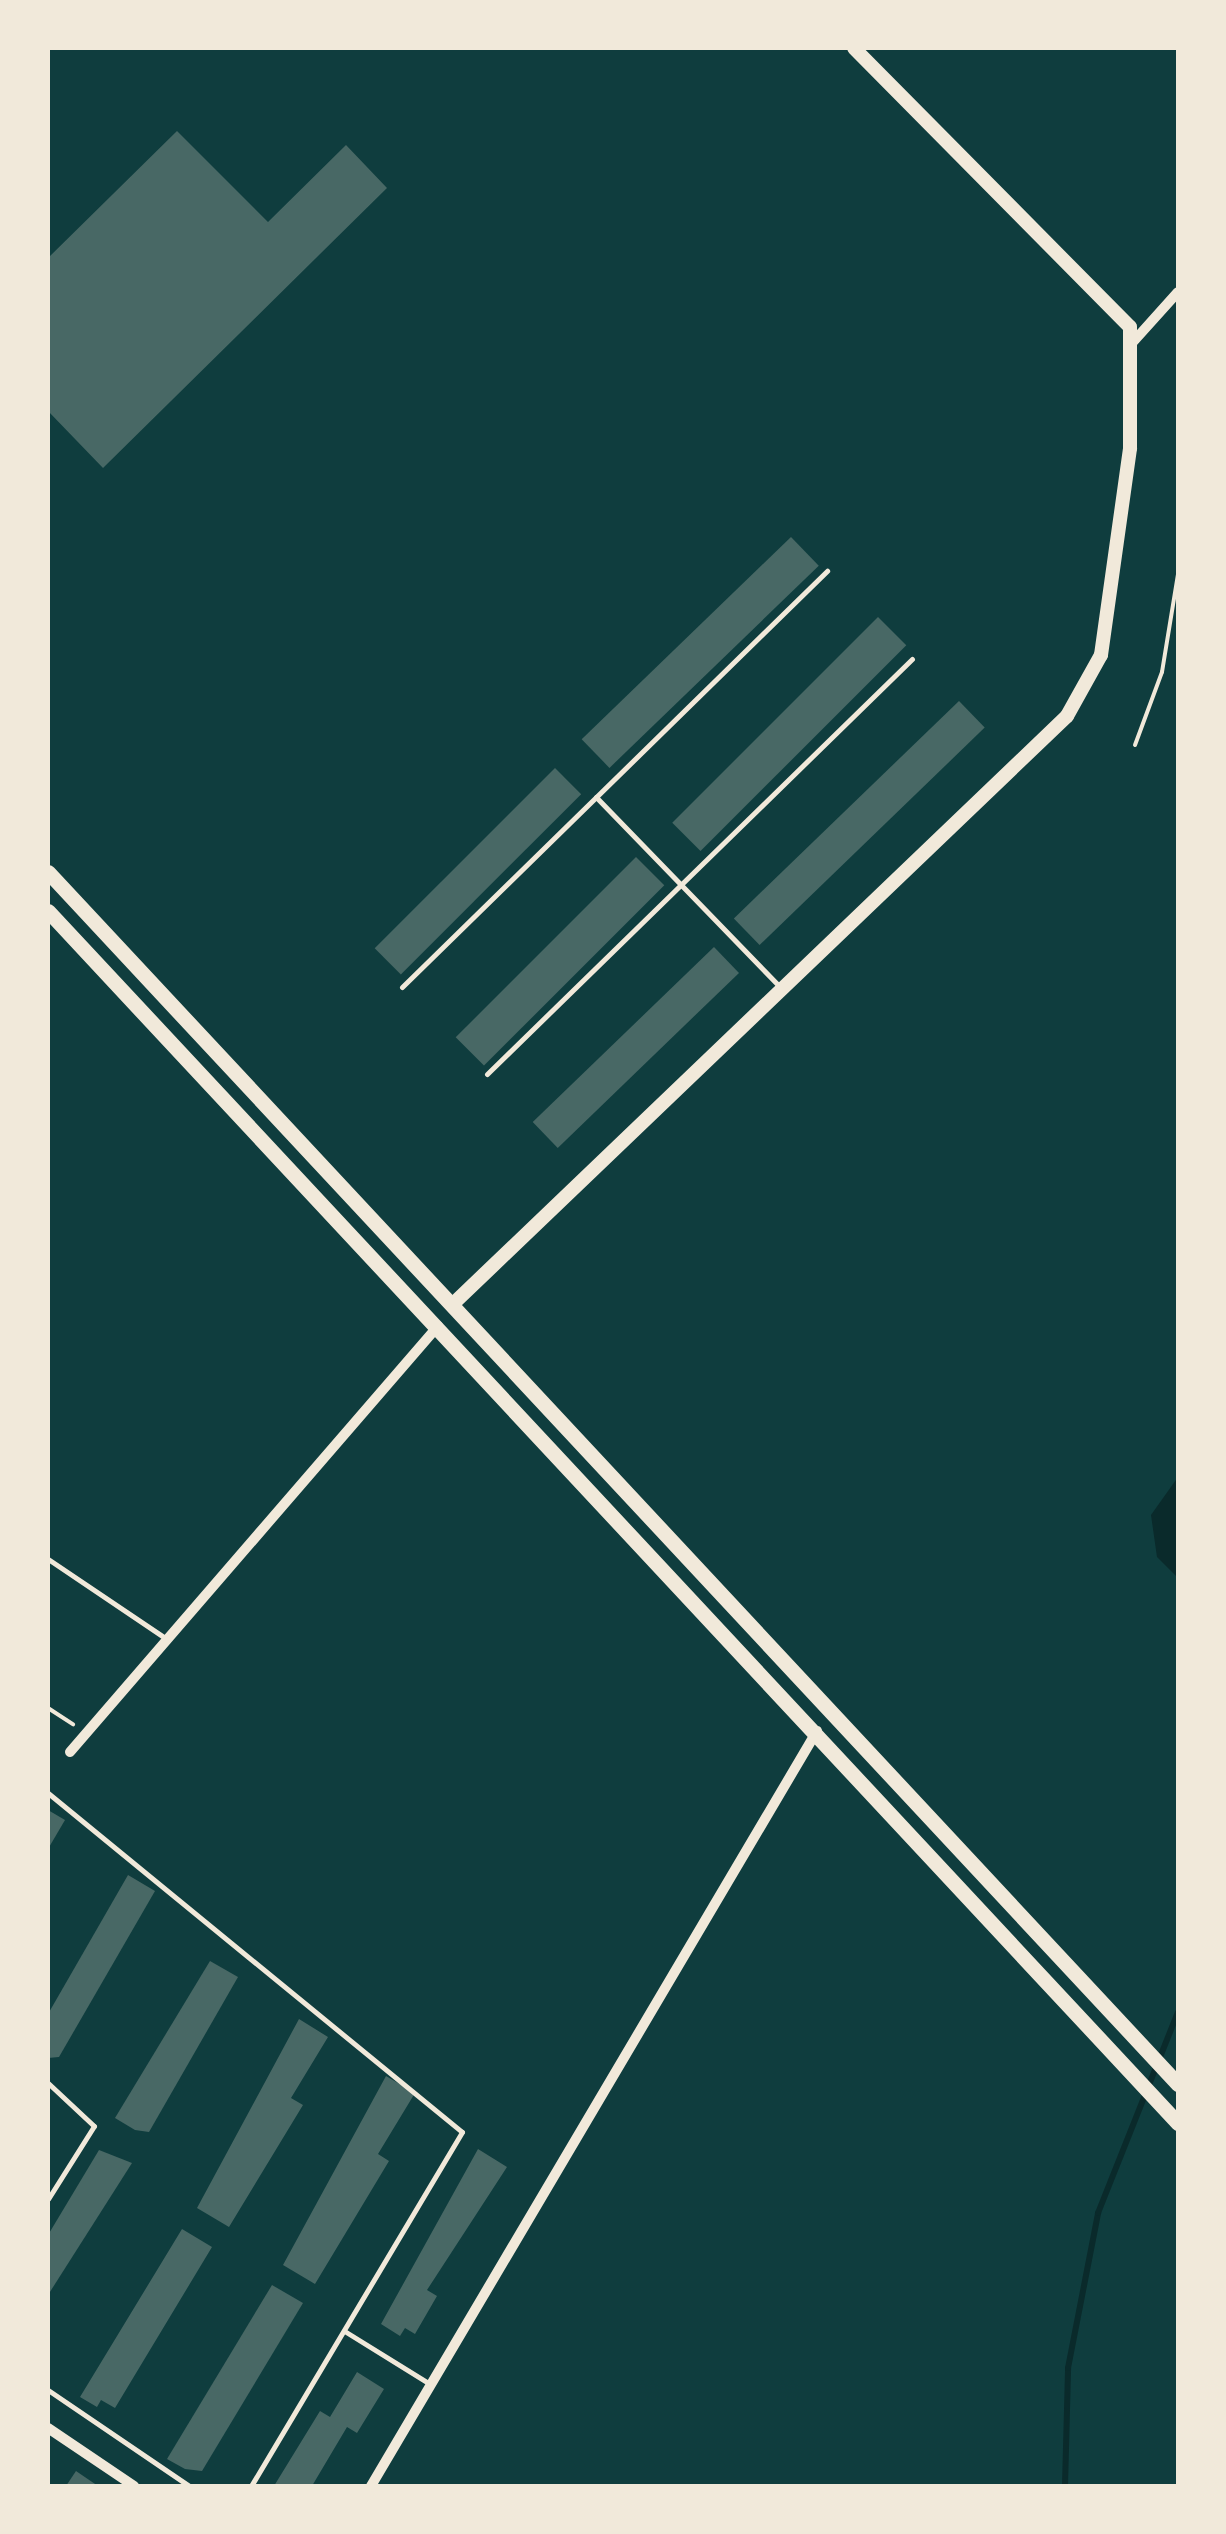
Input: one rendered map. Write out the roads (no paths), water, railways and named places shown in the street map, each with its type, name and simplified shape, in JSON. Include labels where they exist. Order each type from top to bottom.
[{"type":"main road","points":[[48,872],[1178,2084]]},
{"type":"main road","points":[[48,911],[818,1731],[1178,2123]]},
{"type":"street","points":[[454,1304],[1086,690],[1100,655],[1130,448],[1130,327],[854,48]]},
{"type":"street","points":[[1133,342],[1178,292]]},
{"type":"street","points":[[70,1752],[162,1636],[438,1326]]},
{"type":"street","points":[[371,2486],[818,1731]]},
{"type":"street","points":[[48,2428],[134,2486]]},
{"type":"lane","points":[[402,987],[827,572]]},
{"type":"lane","points":[[487,1074],[912,658]]},
{"type":"lane","points":[[596,798],[782,989]]},
{"type":"lane","points":[[48,1558],[162,1636]]},
{"type":"lane","points":[[48,1793],[458,2124],[454,2155],[251,2486]]},
{"type":"lane","points":[[48,2083],[94,2126],[48,2199]]},
{"type":"lane","points":[[346,2332],[430,2384]]},
{"type":"lane","points":[[48,2390],[188,2486]]},
{"type":"water","points":[[1178,1477],[1178,1578],[1157,1557],[1151,1515]]},
{"type":"waterway","points":[[1065,2486],[1068,2368],[1098,2213],[1178,2012]]}]
